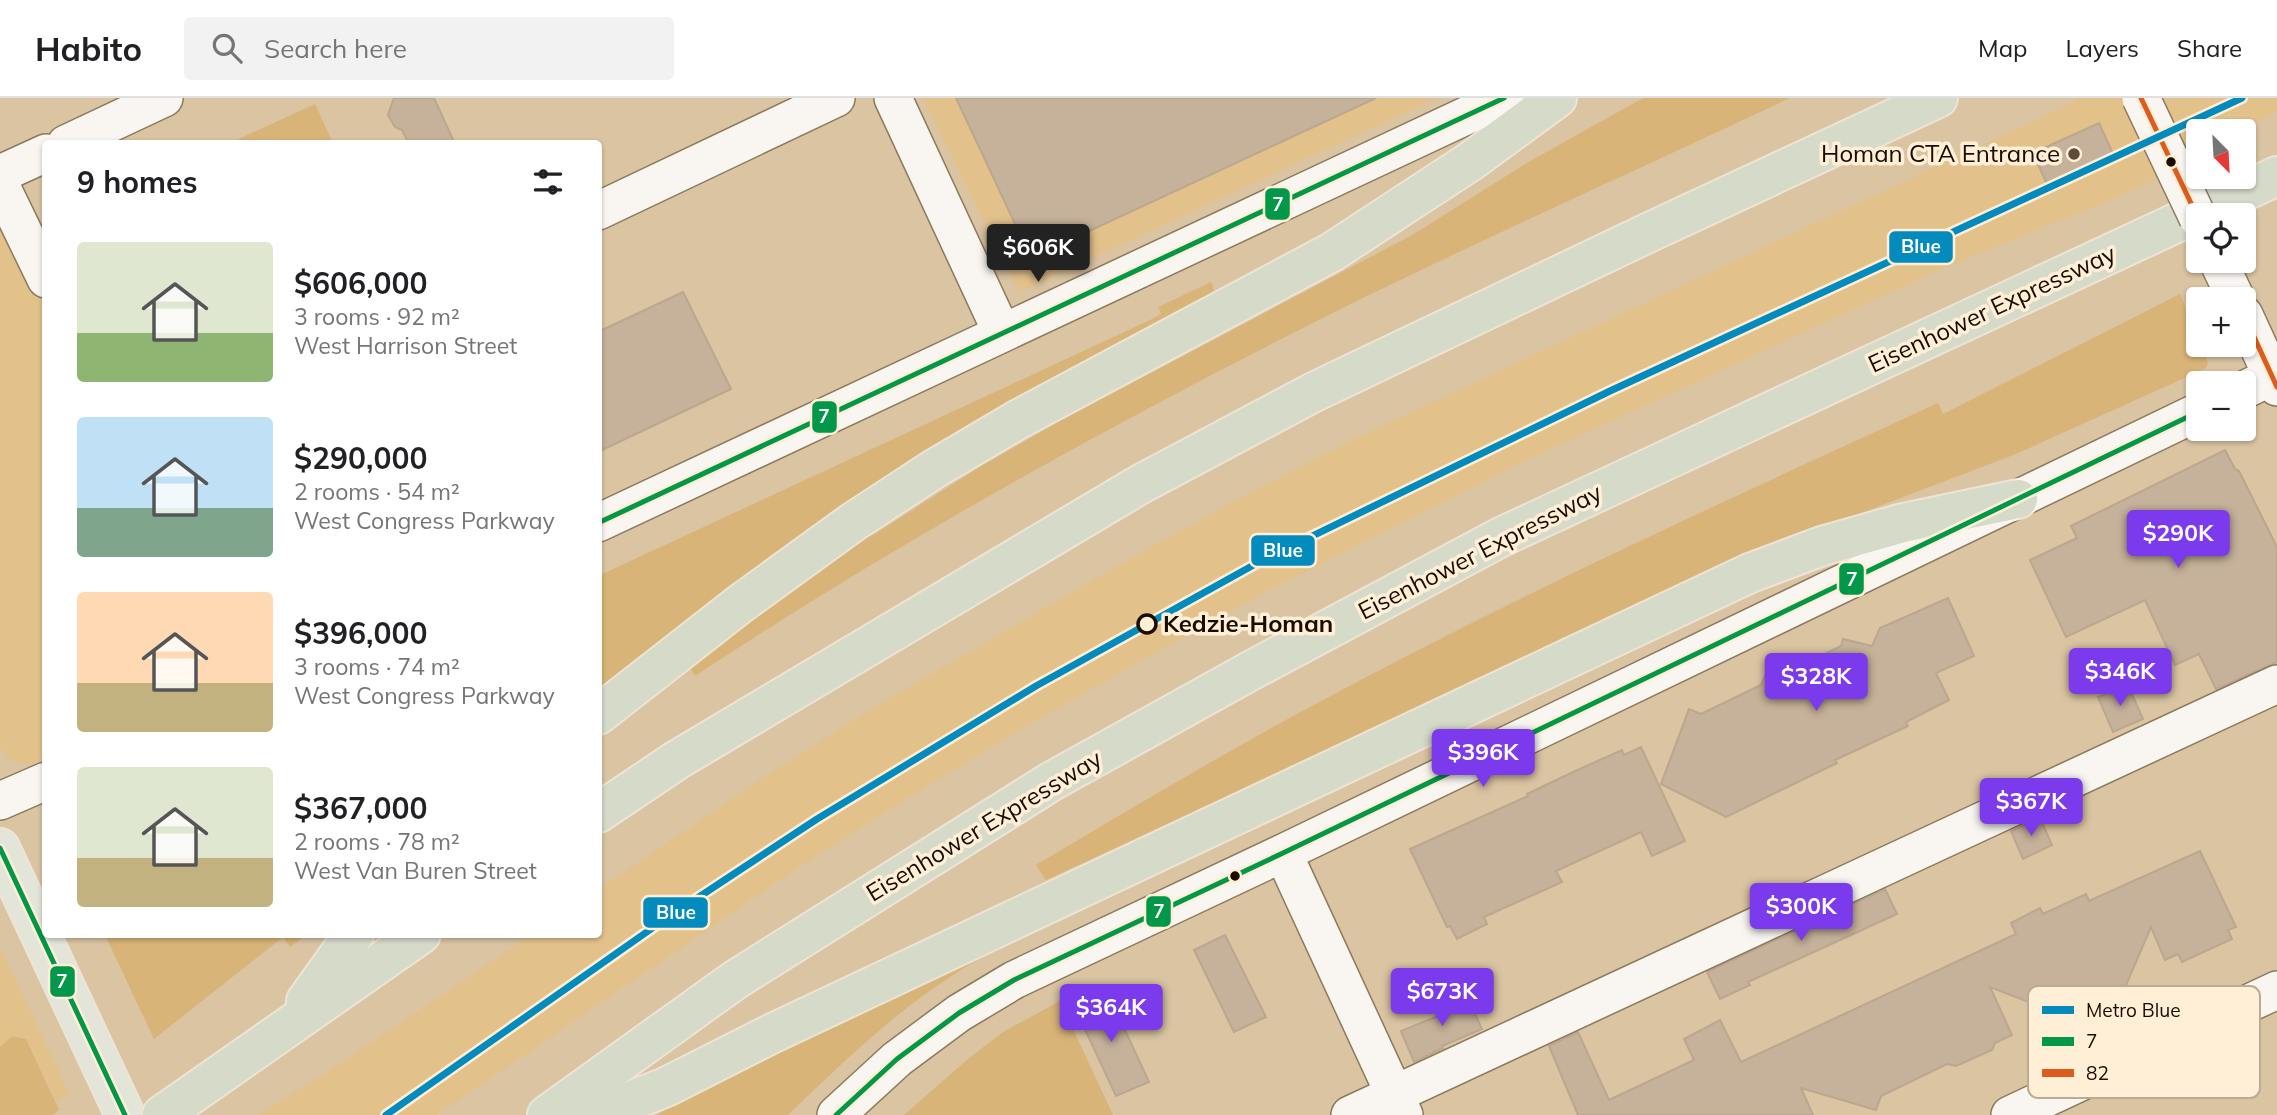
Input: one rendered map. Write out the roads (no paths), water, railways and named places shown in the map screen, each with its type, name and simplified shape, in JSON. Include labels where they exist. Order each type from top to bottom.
[{"type":"highway","points":[[602,712],[740,604],[853,522],[934,469],[1017,420],[1332,252],[1471,161],[1557,98]]},
{"type":"highway","points":[[602,810],[677,760],[1150,479],[1314,392],[1938,98]]},
{"type":"highway","name":"Eisenhower Expressway","points":[[547,1115],[735,980],[1052,781],[1252,670],[1502,537],[2277,176]]},
{"type":"highway","points":[[596,1115],[666,1087],[773,1033],[1750,573],[1822,546],[2018,499]]},
{"type":"highway","points":[[291,1023],[351,938]]},
{"type":"highway","points":[[162,1115],[415,938]]},
{"type":"main road","points":[[0,848],[125,1115]]},
{"type":"street","points":[[75,140],[164,98]]},
{"type":"street","points":[[602,209],[836,98]]},
{"type":"street","points":[[893,98],[1002,332]]},
{"type":"street","points":[[602,521],[1504,98]]},
{"type":"street","points":[[2141,98],[2191,203]]},
{"type":"street","points":[[0,174],[42,155]]},
{"type":"street","points":[[0,184],[42,271]]},
{"type":"street","points":[[2256,350],[2267,382]]},
{"type":"street","points":[[836,1115],[908,1051],[959,1013],[1014,980],[2186,418]]},
{"type":"street","points":[[1350,1115],[1399,1105],[2277,684]]},
{"type":"street","points":[[0,802],[42,783]]},
{"type":"street","points":[[1283,853],[1399,1105]]},
{"type":"street","points":[[2260,997],[2277,989]]},
{"type":"street","points":[[2010,1115],[2046,1098]]},
{"type":"metro line","name":"Blue","points":[[386,1115],[661,922],[817,819],[1036,686],[1259,562],[1610,391],[2242,98]]},
{"type":"place","name":"Homan CTA Entrance","points":[[2074,154]]},
{"type":"place","name":"Kedzie-Homan","points":[[1147,624]]}]
